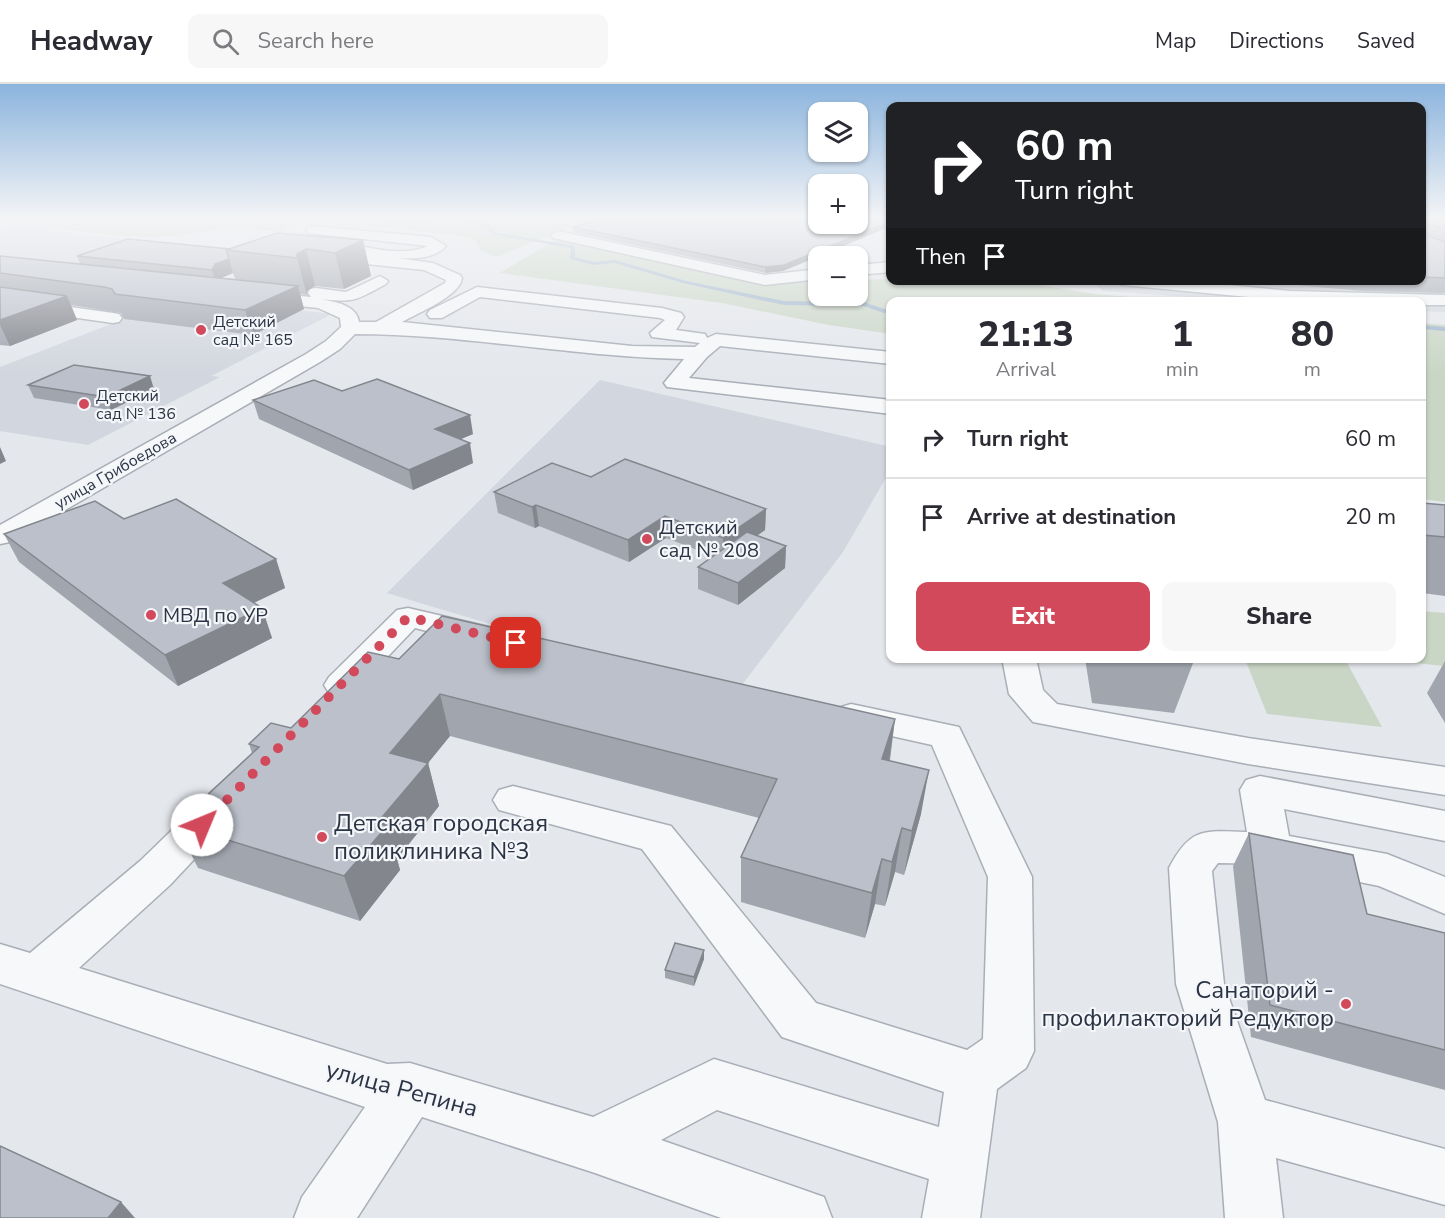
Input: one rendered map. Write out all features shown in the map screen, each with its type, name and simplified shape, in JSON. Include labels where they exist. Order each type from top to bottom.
[{"type":"street","points":[[380,328],[447,291],[453,285],[454,278],[434,269]]},
{"type":"street","points":[[714,269],[765,280],[784,275],[808,274]]},
{"type":"street","points":[[380,281],[348,297],[247,291],[343,310],[350,316],[350,328],[411,328],[632,352],[700,354]]},
{"type":"street","points":[[1174,285],[1290,296],[1329,297]]},
{"type":"street","points":[[447,291],[474,294]]},
{"type":"street","points":[[411,328],[477,292],[662,313],[675,317],[673,323],[632,352]]},
{"type":"street","points":[[1426,300],[1445,300]]},
{"type":"street","points":[[0,302],[113,318]]},
{"type":"street","points":[[0,316],[88,328]]},
{"type":"street","name":"улица Грибоедова","points":[[0,536],[313,358],[333,345],[350,328]]},
{"type":"street","points":[[659,333],[886,357]]},
{"type":"street","points":[[716,340],[674,383],[886,406]]},
{"type":"street","points":[[318,708],[408,617],[512,642]]},
{"type":"street","points":[[1020,663],[1026,694],[1046,714],[1248,751],[1445,781]]},
{"type":"street","points":[[817,709],[946,736],[1010,878],[1008,1051],[972,1076]]},
{"type":"street","points":[[1271,848],[1260,790],[1445,826]]},
{"type":"street","points":[[19,970],[155,873],[236,791]]},
{"type":"street","points":[[513,800],[656,837],[800,1021],[972,1076]]},
{"type":"street","points":[[1254,1218],[1245,1122],[1200,984],[1190,868],[1207,847],[1271,848],[1387,871],[1445,896]]},
{"type":"street","name":"улица Репина","points":[[19,970],[387,1089],[410,1088],[595,1145],[803,1218]]},
{"type":"street","points":[[951,1218],[959,1161],[970,1111],[972,1076]]},
{"type":"street","points":[[595,1145],[714,1084],[959,1161]]},
{"type":"street","points":[[323,1218],[410,1088]]},
{"type":"street","points":[[1245,1122],[1445,1177]]},
{"type":"shaded area","points":[[71,269],[243,269],[206,284]]},
{"type":"shaded area","points":[[1426,269],[1445,269],[1445,312],[1426,311],[1426,297],[1190,297],[1103,291],[1096,285],[1426,285]]},
{"type":"shaded area","points":[[183,296],[332,314],[211,376],[220,377],[88,445],[0,431],[0,367]]},
{"type":"shaded area","name":"Детский сад № 208","points":[[600,380],[886,446],[886,478],[843,552],[742,685],[543,640],[387,593]]},
{"type":"green space","points":[[507,269],[693,269],[762,284],[808,282],[808,306],[868,306],[868,280],[886,279],[886,285],[1039,285],[1130,297],[886,297],[886,333],[829,325],[722,303],[500,273]]},
{"type":"green space","points":[[1426,323],[1445,325],[1445,502],[1426,500]]},
{"type":"green space","points":[[1426,611],[1445,613],[1445,666],[1415,663],[1426,663]]},
{"type":"green space","points":[[1247,663],[1347,663],[1382,727],[1267,714]]},
{"type":"building","points":[[0,269],[128,269],[298,286],[245,310],[115,294],[112,289],[104,287],[0,273]]},
{"type":"building","points":[[1426,269],[1445,269],[1445,278],[1426,277]]},
{"type":"building","points":[[0,287],[67,296],[0,320]]},
{"type":"building","points":[[74,365],[150,376],[106,397],[28,385]]},
{"type":"building","points":[[377,379],[470,415],[435,429],[470,443],[409,470],[253,400],[314,380],[342,391]]},
{"type":"building","points":[[625,459],[766,509],[723,538],[665,516],[628,540],[536,505],[532,507],[494,492],[552,463],[591,477]]},
{"type":"building","points":[[176,499],[276,559],[223,583],[262,608],[165,655],[4,534],[95,501],[124,519]]},
{"type":"building","points":[[1426,503],[1445,505],[1445,537],[1426,535]]},
{"type":"building","points":[[747,532],[786,546],[738,583],[698,567]]},
{"type":"building","points":[[442,616],[895,719],[882,759],[929,770],[912,831],[902,828],[892,862],[882,859],[872,893],[741,857],[777,779],[440,694],[390,753],[428,763],[377,823],[387,826],[344,876],[176,824],[259,747],[249,744],[271,723],[291,728],[368,652],[399,659]]},
{"type":"building","name":"Санаторий - профилакторий Редуктор","points":[[1249,833],[1353,855],[1367,914],[1445,933],[1445,1050],[1270,1005]]},
{"type":"building","points":[[675,943],[704,950],[694,977],[665,970]]},
{"type":"building","points":[[0,1146],[121,1202],[108,1218],[0,1218]]},
{"type":"waterway","points":[[641,269],[685,282],[784,303],[864,304],[886,311]]},
{"type":"waterway","points":[[1426,327],[1445,329]]},
{"type":"place","name":"Детский сад № 165","points":[[201,330]]},
{"type":"place","name":"Детский сад № 136","points":[[84,404]]},
{"type":"place","name":"Детский сад № 208","points":[[647,539]]},
{"type":"place","name":"МВД по УР","points":[[151,615]]},
{"type":"place","name":"Детская городская поликлиника №3","points":[[322,837]]},
{"type":"place","name":"Санаторий - профилакторий Редуктор","points":[[1346,1004]]},
{"type":"route","points":[[202,825],[408,617],[516,643]]}]
